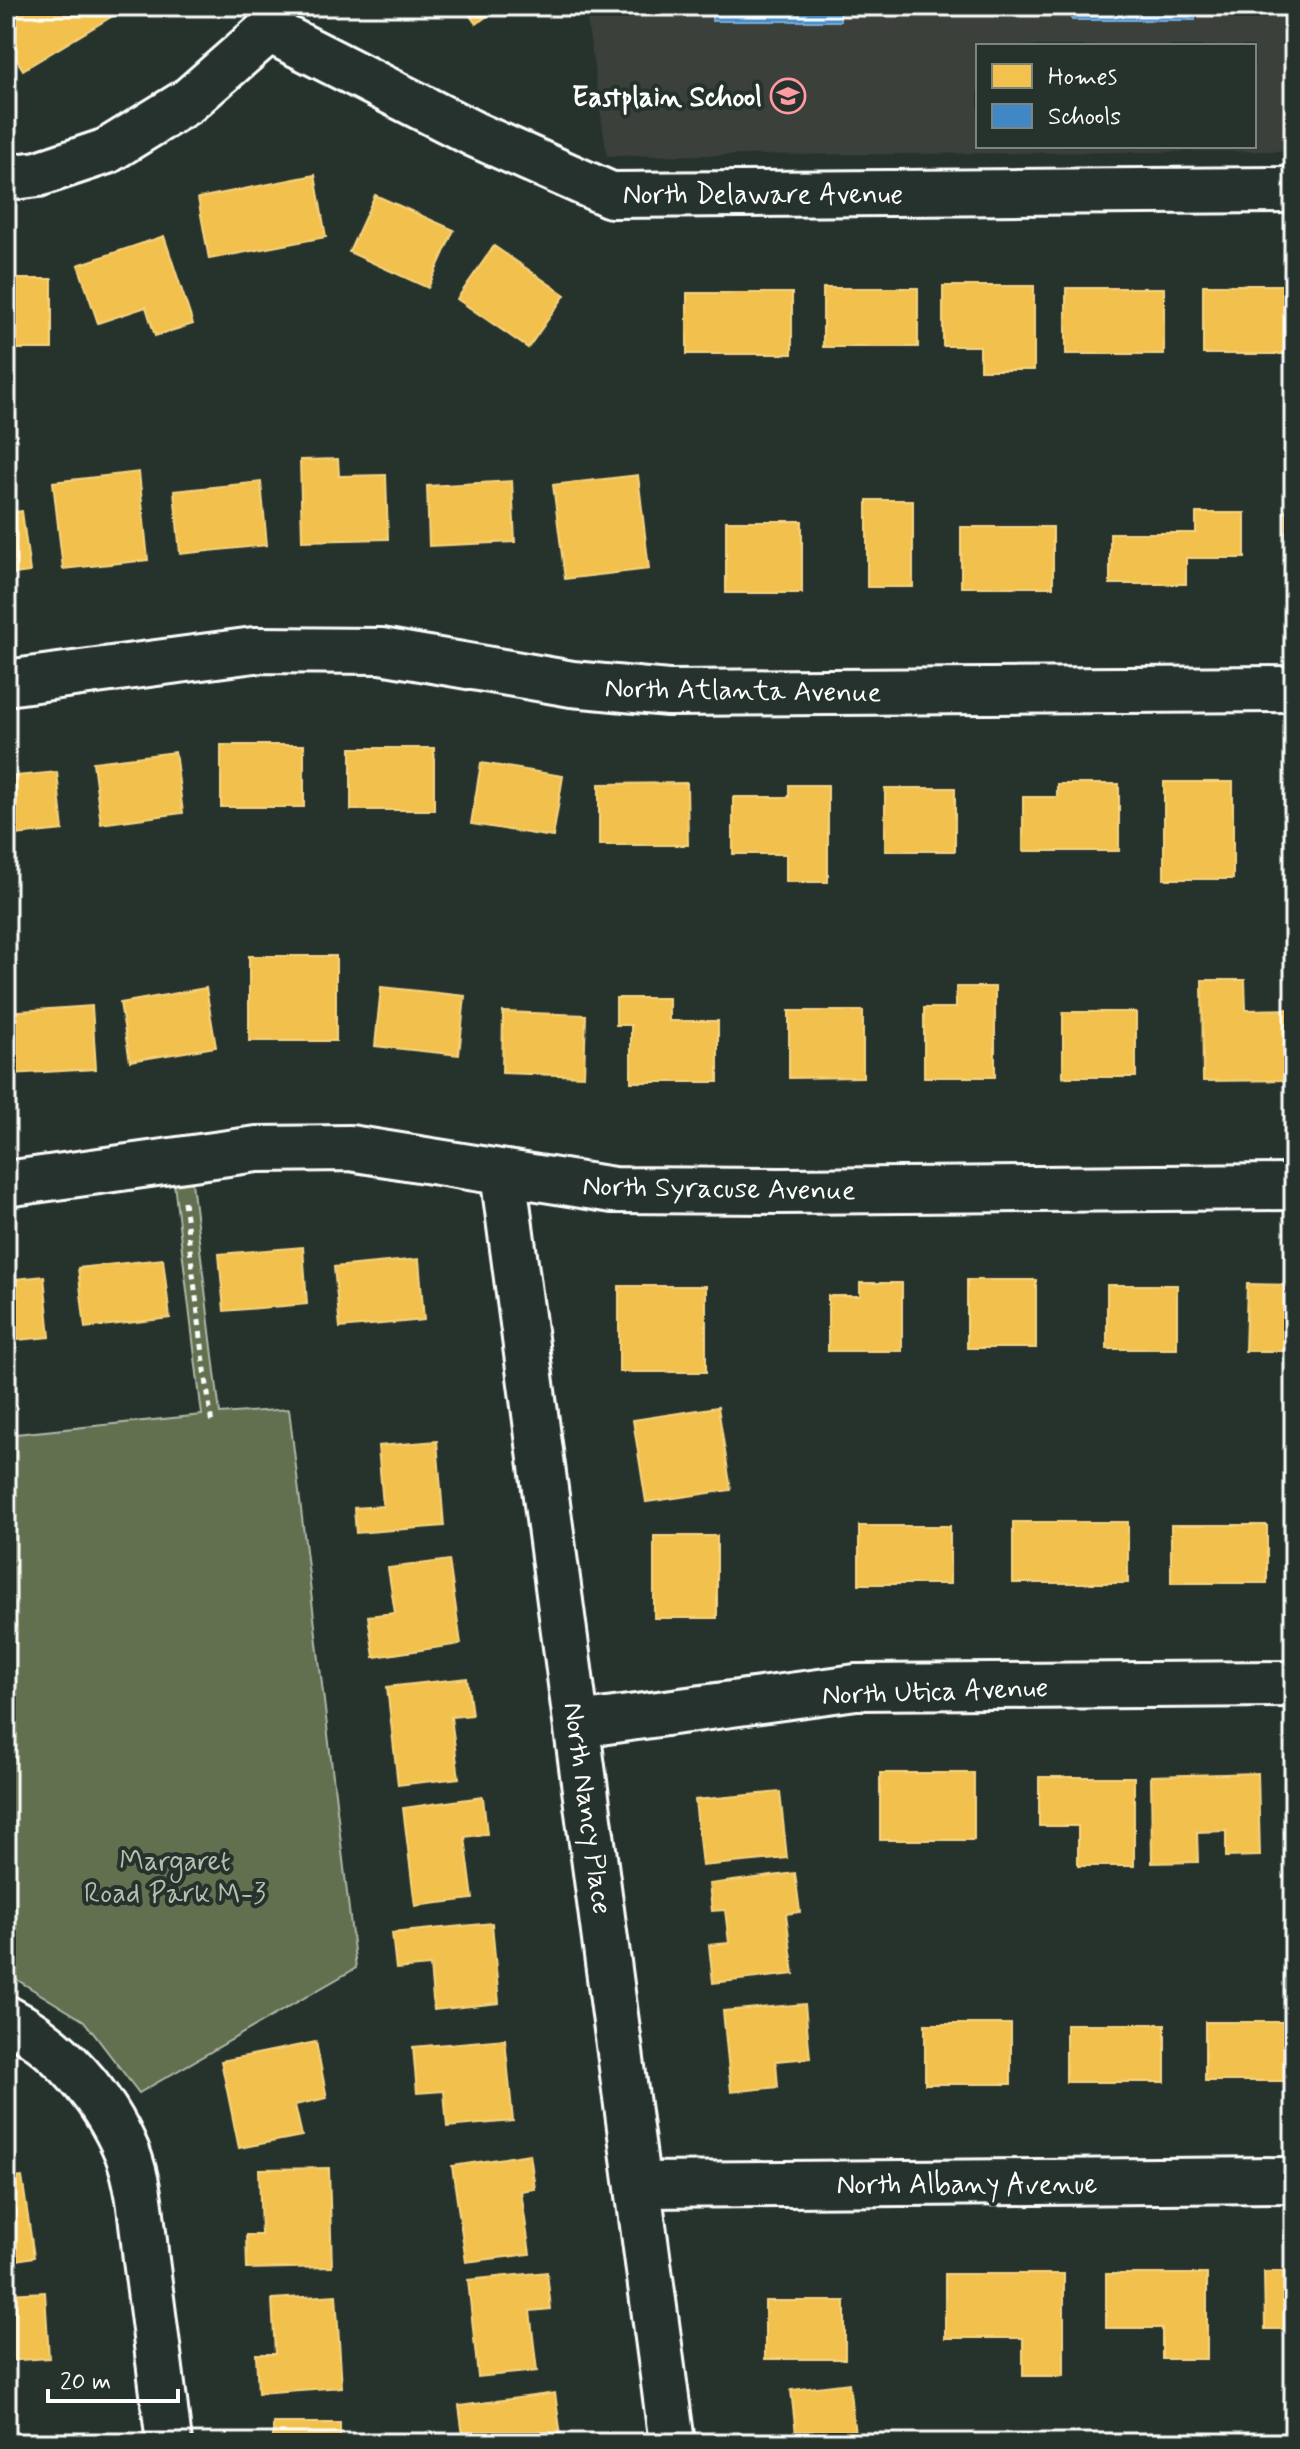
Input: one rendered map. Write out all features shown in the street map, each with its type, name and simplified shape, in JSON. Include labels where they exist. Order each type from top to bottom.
[{"type":"street","points":[[6,178],[38,174],[107,151],[188,101],[272,18]]},
{"type":"street","name":"North Delaware Avenue","points":[[272,18],[476,135],[611,195],[1294,190]]},
{"type":"street","name":"North Atlanta Avenue","points":[[6,683],[254,650],[286,650],[381,651],[572,684],[668,693],[1294,689]]},
{"type":"street","name":"North Syracuse Avenue","points":[[6,1184],[257,1149],[350,1148],[613,1190],[1294,1187]]},
{"type":"street","name":"North Nancy Place","points":[[503,1173],[672,2443]]},
{"type":"street","name":"North Utica Avenue","points":[[578,1725],[856,1687],[1294,1684]]},
{"type":"street","points":[[6,2018],[27,2029],[80,2077],[106,2111],[128,2154],[139,2204],[169,2443]]},
{"type":"street","name":"North Albany Avenue","points":[[639,2185],[1294,2180]]},
{"type":"path","points":[[179,1161],[212,1426]]},
{"type":"shaded area","name":"Eastplain School","points":[[585,6],[1294,6],[1294,151],[607,156]]},
{"type":"green space","name":"Margaret Road Park M-3","points":[[192,1182],[220,1414],[289,1409],[356,1968],[139,2093],[84,2021],[6,1973],[6,1435],[202,1415],[174,1183]]},
{"type":"building: Homes","points":[[8,6],[111,6],[116,14],[23,70],[6,42]]},
{"type":"building: Homes","points":[[463,6],[501,6],[476,24]]},
{"type":"building: Homes","points":[[315,175],[326,237],[209,259],[198,198]]},
{"type":"building: Homes","points":[[375,195],[454,230],[428,288],[349,252]]},
{"type":"building: Homes","points":[[164,236],[193,324],[155,336],[146,307],[98,323],[78,265]]},
{"type":"building: Homes","points":[[494,246],[565,295],[528,348],[457,299]]},
{"type":"building: Homes","points":[[6,279],[52,279],[52,349],[6,349]]},
{"type":"building: Homes","points":[[1203,285],[1294,285],[1294,354],[1203,354]]},
{"type":"building: Homes","points":[[943,286],[1034,286],[1034,370],[980,370],[980,346],[943,346]]},
{"type":"building: Homes","points":[[823,288],[918,288],[918,347],[823,347]]},
{"type":"building: Homes","points":[[1066,288],[1164,288],[1164,354],[1066,354]]},
{"type":"building: Homes","points":[[687,293],[792,293],[792,354],[687,354]]},
{"type":"building: Homes","points":[[338,459],[339,476],[386,475],[388,539],[302,541],[300,460]]},
{"type":"building: Homes","points":[[139,472],[148,560],[63,569],[53,482]]},
{"type":"building: Homes","points":[[638,475],[649,569],[565,579],[553,485]]},
{"type":"building: Homes","points":[[512,481],[515,542],[429,546],[427,486]]},
{"type":"building: Homes","points":[[261,482],[267,545],[180,554],[174,491]]},
{"type":"building: Homes","points":[[867,500],[913,500],[913,587],[867,587]]},
{"type":"building: Homes","points":[[1286,510],[1294,510],[1294,577],[1286,577]]},
{"type":"building: Homes","points":[[22,511],[30,572],[6,575],[6,513]]},
{"type":"building: Homes","points":[[1196,513],[1245,513],[1245,558],[1186,558],[1186,584],[1110,584],[1110,533],[1196,533]]},
{"type":"building: Homes","points":[[726,521],[802,521],[802,593],[726,593]]},
{"type":"building: Homes","points":[[961,527],[1053,527],[1053,587],[961,587]]},
{"type":"building: Homes","points":[[221,745],[304,745],[304,807],[221,807]]},
{"type":"building: Homes","points":[[351,748],[434,748],[434,810],[351,810]]},
{"type":"building: Homes","points":[[175,752],[183,813],[101,824],[93,762]]},
{"type":"building: Homes","points":[[481,763],[563,776],[553,837],[471,824]]},
{"type":"building: Homes","points":[[57,772],[63,830],[6,836],[6,777]]},
{"type":"building: Homes","points":[[1164,782],[1233,782],[1233,879],[1164,879]]},
{"type":"building: Homes","points":[[687,783],[688,845],[599,845],[599,784]]},
{"type":"building: Homes","points":[[1057,784],[1119,784],[1119,851],[1023,851],[1023,797],[1057,797]]},
{"type":"building: Homes","points":[[789,785],[828,785],[828,882],[786,882],[786,854],[733,854],[733,797],[789,797]]},
{"type":"building: Homes","points":[[885,788],[955,788],[955,851],[885,851]]},
{"type":"building: Homes","points":[[249,956],[336,956],[336,1041],[249,1041]]},
{"type":"building: Homes","points":[[1202,980],[1245,980],[1246,1010],[1294,1009],[1294,1080],[1203,1081]]},
{"type":"building: Homes","points":[[381,987],[465,996],[459,1055],[375,1046]]},
{"type":"building: Homes","points":[[956,987],[995,987],[995,1077],[924,1077],[924,1008],[956,1008]]},
{"type":"building: Homes","points":[[206,988],[216,1047],[130,1061],[120,1003]]},
{"type":"building: Homes","points":[[616,998],[669,998],[669,1021],[718,1021],[718,1082],[631,1082],[631,1025],[616,1025]]},
{"type":"building: Homes","points":[[92,1006],[96,1069],[10,1074],[6,1012]]},
{"type":"building: Homes","points":[[789,1011],[863,1011],[863,1077],[789,1078]]},
{"type":"building: Homes","points":[[503,1012],[586,1015],[584,1076],[502,1073]]},
{"type":"building: Homes","points":[[1063,1012],[1136,1012],[1136,1077],[1063,1077]]},
{"type":"building: Homes","points":[[303,1247],[307,1304],[224,1311],[219,1254]]},
{"type":"building: Homes","points":[[163,1259],[170,1318],[85,1328],[78,1268]]},
{"type":"building: Homes","points":[[419,1259],[424,1320],[340,1328],[334,1267]]},
{"type":"building: Homes","points":[[44,1276],[50,1337],[6,1341],[6,1280]]},
{"type":"building: Homes","points":[[967,1280],[1036,1280],[1036,1348],[967,1348]]},
{"type":"building: Homes","points":[[860,1283],[902,1283],[902,1351],[828,1351],[828,1296],[860,1296]]},
{"type":"building: Homes","points":[[1247,1284],[1294,1285],[1294,1351],[1245,1351]]},
{"type":"building: Homes","points":[[1107,1285],[1177,1285],[1177,1349],[1107,1349]]},
{"type":"building: Homes","points":[[619,1286],[706,1286],[706,1372],[619,1372]]},
{"type":"building: Homes","points":[[718,1407],[731,1490],[646,1502],[633,1420]]},
{"type":"building: Homes","points":[[437,1441],[444,1526],[356,1533],[354,1508],[383,1506],[378,1446]]},
{"type":"building: Homes","points":[[1013,1522],[1128,1522],[1128,1583],[1013,1583]]},
{"type":"building: Homes","points":[[1171,1525],[1267,1525],[1267,1583],[1171,1583]]},
{"type":"building: Homes","points":[[859,1526],[950,1526],[950,1584],[859,1584]]},
{"type":"building: Homes","points":[[654,1536],[717,1536],[717,1618],[654,1618]]},
{"type":"building: Homes","points":[[449,1560],[461,1644],[374,1657],[368,1616],[395,1613],[388,1568]]},
{"type":"building: Homes","points":[[467,1678],[472,1715],[451,1717],[459,1778],[398,1785],[387,1687]]},
{"type":"building: Homes","points":[[880,1773],[974,1773],[974,1840],[880,1840]]},
{"type":"building: Homes","points":[[1258,1773],[1260,1856],[1226,1857],[1226,1831],[1197,1832],[1198,1862],[1152,1863],[1151,1776]]},
{"type":"building: Homes","points":[[1039,1777],[1134,1777],[1134,1866],[1078,1866],[1078,1826],[1039,1826]]},
{"type":"building: Homes","points":[[780,1792],[787,1858],[702,1866],[695,1800]]},
{"type":"building: Homes","points":[[483,1797],[487,1834],[465,1837],[473,1899],[415,1906],[403,1808]]},
{"type":"building: Homes","points":[[795,1873],[800,1912],[786,1914],[794,1974],[713,1983],[709,1945],[729,1943],[725,1910],[712,1911],[709,1884]]},
{"type":"building: Homes","points":[[492,1923],[499,2003],[434,2010],[430,1966],[396,1969],[392,1933]]},
{"type":"building: Homes","points":[[805,2004],[810,2058],[776,2061],[778,2087],[731,2092],[723,2011]]},
{"type":"building: Homes","points":[[1205,2022],[1294,2022],[1294,2081],[1205,2081]]},
{"type":"building: Homes","points":[[925,2024],[1011,2024],[1011,2084],[925,2084]]},
{"type":"building: Homes","points":[[1066,2024],[1165,2024],[1165,2082],[1066,2082]]},
{"type":"building: Homes","points":[[505,2039],[513,2121],[447,2127],[444,2091],[417,2093],[413,2047]]},
{"type":"building: Homes","points":[[316,2042],[327,2098],[295,2105],[302,2136],[239,2148],[221,2061]]},
{"type":"building: Homes","points":[[530,2154],[535,2189],[521,2191],[530,2254],[466,2262],[452,2166]]},
{"type":"building: Homes","points":[[329,2168],[332,2267],[247,2269],[246,2235],[261,2235],[259,2169]]},
{"type":"building: Homes","points":[[22,2177],[34,2257],[6,2262],[6,2179]]},
{"type":"building: Homes","points":[[1294,2271],[1294,2329],[1265,2329],[1264,2272]]},
{"type":"building: Homes","points":[[547,2272],[551,2309],[530,2311],[537,2371],[478,2377],[468,2280]]},
{"type":"building: Homes","points":[[945,2274],[1064,2274],[1064,2376],[1023,2376],[1023,2338],[945,2338]]},
{"type":"building: Homes","points":[[1106,2274],[1207,2274],[1207,2359],[1162,2359],[1162,2328],[1106,2328]]},
{"type":"building: Homes","points":[[45,2292],[49,2358],[6,2361],[6,2294]]},
{"type":"building: Homes","points":[[336,2295],[342,2387],[258,2393],[256,2354],[275,2354],[272,2299]]},
{"type":"building: Homes","points":[[765,2301],[845,2301],[845,2359],[765,2359]]},
{"type":"building: Homes","points":[[849,2383],[856,2443],[797,2443],[791,2390]]},
{"type":"building: Homes","points":[[555,2393],[562,2443],[464,2443],[459,2406]]},
{"type":"building: Homes","points":[[273,2423],[340,2423],[340,2443],[273,2443]]},
{"type":"building: Schools","points":[[712,6],[840,6],[840,21],[712,21]]},
{"type":"building: Schools","points":[[1072,6],[1195,6],[1195,20],[1072,20]]},
{"type":"place","name":"Eastplain School","points":[[788,96]]}]
